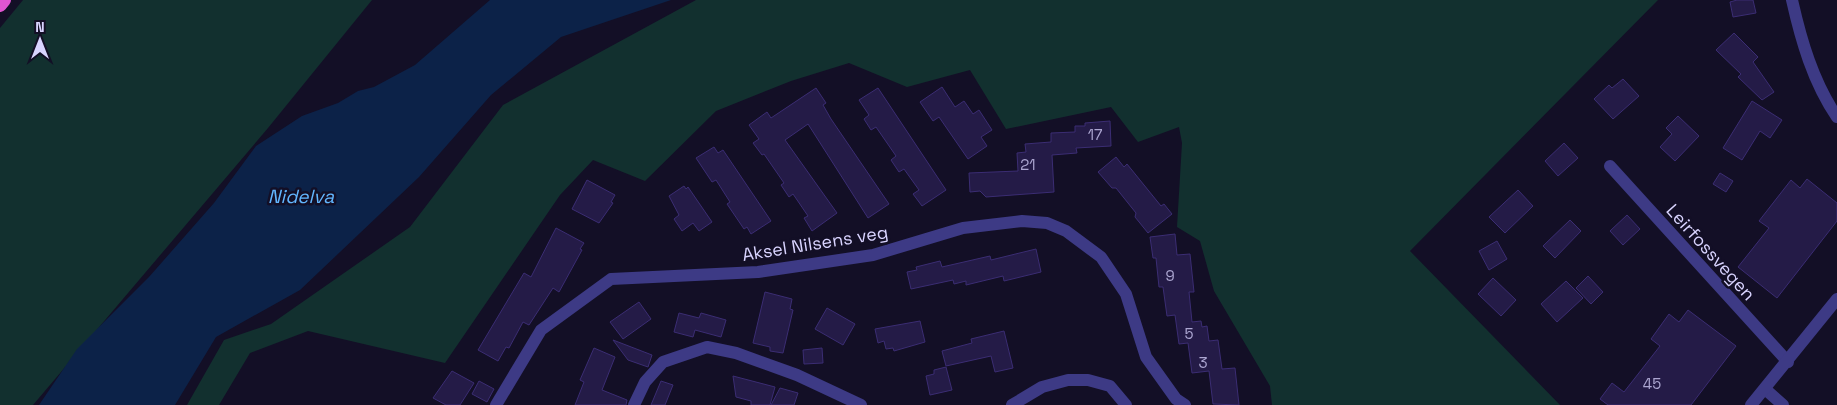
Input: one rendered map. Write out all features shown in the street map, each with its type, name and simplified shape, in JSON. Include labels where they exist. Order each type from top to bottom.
[{"type":"highway","points":[[0,5],[4,0]]},
{"type":"street","points":[[1792,0],[1803,44],[1815,76],[1837,117]]},
{"type":"street","name":"Leirfossvegen","points":[[1610,166],[1788,362]]},
{"type":"street","name":"Aksel Nilsens veg","points":[[496,405],[541,330],[611,279],[758,272],[873,255],[963,228],[1022,221],[1047,223],[1066,231],[1101,257],[1126,294],[1146,357],[1176,399],[1185,405]]},
{"type":"street","points":[[1751,405],[1788,362],[1837,299]]},
{"type":"street","points":[[634,405],[645,382],[663,362],[707,347],[736,353],[797,375],[861,405]]},
{"type":"street","points":[[1012,405],[1042,387],[1068,380],[1088,380],[1110,386],[1126,405]]},
{"type":"street","points":[[1765,388],[1783,405]]},
{"type":"green space","points":[[23,0],[372,0],[268,128],[33,405],[0,405],[0,28]]},
{"type":"green space","points":[[696,0],[1658,0],[1410,251],[1560,405],[1272,405],[1270,386],[1214,291],[1200,241],[1177,227],[1182,143],[1179,127],[1138,142],[1111,107],[1006,129],[970,70],[907,87],[849,63],[791,81],[716,111],[645,181],[593,160],[560,195],[445,363],[308,331],[250,353],[219,405],[187,405],[224,340],[271,324],[410,227],[503,105]]},
{"type":"water","name":"Nidelva","points":[[490,0],[671,0],[561,37],[491,95],[419,177],[300,290],[216,337],[175,405],[39,405],[77,349],[149,277],[214,203],[256,146],[302,116],[338,103],[358,91],[374,87],[415,65]]},
{"type":"building","points":[[1753,0],[1756,13],[1733,17],[1730,2]]},
{"type":"building","points":[[1734,33],[1758,57],[1753,62],[1774,92],[1762,100],[1738,77],[1741,74],[1716,50]]},
{"type":"building","points":[[1623,79],[1639,96],[1613,119],[1594,99],[1609,85],[1612,88]]},
{"type":"building","points":[[942,87],[955,107],[964,101],[973,114],[979,110],[992,130],[981,137],[987,146],[968,159],[939,117],[933,121],[920,102]]},
{"type":"building","points":[[816,88],[826,103],[823,105],[831,119],[889,204],[868,218],[808,124],[785,140],[837,213],[812,231],[804,218],[808,216],[793,194],[789,197],[781,185],[784,183],[764,154],[762,155],[753,143],[759,139],[749,125],[767,112],[771,118]]},
{"type":"building","points":[[878,88],[946,190],[922,206],[913,194],[919,190],[904,169],[899,172],[891,160],[896,156],[876,127],[871,130],[864,119],[869,115],[859,100]]},
{"type":"building","points":[[1752,101],[1782,120],[1770,138],[1760,131],[1742,160],[1723,148]]},
{"type":"building","points":[[1678,116],[1699,136],[1675,161],[1660,147],[1672,134],[1666,128]]},
{"type":"building","points":[[1110,121],[1111,146],[1076,148],[1077,153],[1052,155],[1054,192],[986,197],[980,191],[970,192],[969,173],[1018,171],[1017,153],[1026,152],[1025,144],[1051,142],[1051,133],[1075,132],[1075,126],[1085,126],[1085,123]]},
{"type":"building","points":[[1564,143],[1578,158],[1558,176],[1545,161]]},
{"type":"building","points":[[714,147],[718,153],[723,150],[771,221],[751,234],[747,227],[744,229],[727,204],[730,202],[716,180],[712,182],[696,158]]},
{"type":"building","points":[[1116,157],[1124,167],[1127,164],[1161,206],[1164,204],[1172,214],[1148,233],[1135,217],[1136,213],[1116,188],[1112,188],[1098,172]]},
{"type":"building","points":[[1720,173],[1733,181],[1726,192],[1713,184]]},
{"type":"building","points":[[1807,179],[1837,203],[1837,221],[1777,298],[1738,267],[1769,228],[1759,221],[1791,180],[1800,188]]},
{"type":"building","points":[[587,180],[615,195],[611,202],[613,203],[599,223],[572,209]]},
{"type":"building","points":[[684,186],[686,189],[688,187],[712,222],[699,231],[693,223],[682,231],[674,219],[679,215],[669,196]]},
{"type":"building","points":[[1518,190],[1533,206],[1505,233],[1489,217]]},
{"type":"building","points":[[1627,215],[1640,229],[1623,245],[1610,231]]},
{"type":"building","points":[[1570,220],[1581,231],[1555,258],[1543,246]]},
{"type":"building","points":[[556,228],[584,243],[580,249],[582,250],[559,292],[553,288],[529,325],[523,322],[509,348],[506,347],[498,361],[478,350],[524,273],[531,277]]},
{"type":"building","points":[[1175,234],[1177,255],[1190,254],[1194,292],[1189,292],[1192,322],[1201,321],[1202,327],[1207,326],[1209,341],[1218,340],[1222,369],[1235,368],[1239,405],[1213,404],[1209,371],[1192,373],[1188,343],[1179,344],[1175,315],[1167,316],[1163,287],[1159,287],[1156,258],[1153,258],[1150,237]]},
{"type":"building","points":[[1497,241],[1507,259],[1489,270],[1479,251]]},
{"type":"building","points":[[1036,249],[1041,272],[1004,281],[1003,276],[966,285],[966,281],[954,284],[953,280],[911,289],[907,272],[917,270],[916,267],[940,261],[942,267],[990,256],[991,260]]},
{"type":"building","points":[[1588,276],[1603,292],[1591,304],[1576,288]]},
{"type":"building","points":[[1493,278],[1516,300],[1501,316],[1478,294]]},
{"type":"building","points":[[1566,281],[1583,298],[1557,322],[1541,304]]},
{"type":"building","points":[[765,292],[792,299],[790,309],[793,310],[783,353],[770,351],[770,347],[753,343]]},
{"type":"building","points":[[639,302],[651,319],[623,339],[610,322]]},
{"type":"building","points":[[827,308],[855,324],[843,345],[815,329]]},
{"type":"building","points":[[1688,310],[1736,346],[1691,405],[1608,405],[1600,399],[1612,383],[1624,392],[1660,346],[1651,339],[1669,314],[1679,322]]},
{"type":"building","points":[[679,313],[699,318],[701,313],[726,320],[721,337],[695,330],[693,337],[674,332]]},
{"type":"building","points":[[920,321],[925,342],[894,351],[893,348],[886,349],[884,341],[878,343],[875,329]]},
{"type":"building","points":[[1004,331],[1013,368],[995,372],[991,356],[946,366],[942,351],[972,343],[971,339]]},
{"type":"building","points":[[613,340],[652,355],[648,367],[628,360]]},
{"type":"building","points":[[594,348],[615,357],[602,390],[627,400],[626,405],[575,405],[584,382],[580,380]]},
{"type":"building","points":[[822,348],[823,363],[804,364],[803,350]]},
{"type":"building","points":[[946,367],[952,390],[930,395],[926,376],[934,374],[934,370]]},
{"type":"building","points":[[452,371],[474,383],[460,405],[446,405],[433,398]]},
{"type":"building","points":[[733,376],[775,387],[770,405],[751,405],[751,401],[736,397]]},
{"type":"building","points":[[479,381],[494,389],[487,402],[472,394]]},
{"type":"building","points":[[661,381],[673,385],[665,405],[651,405]]},
{"type":"building","points":[[780,388],[798,393],[794,405],[771,405]]}]
